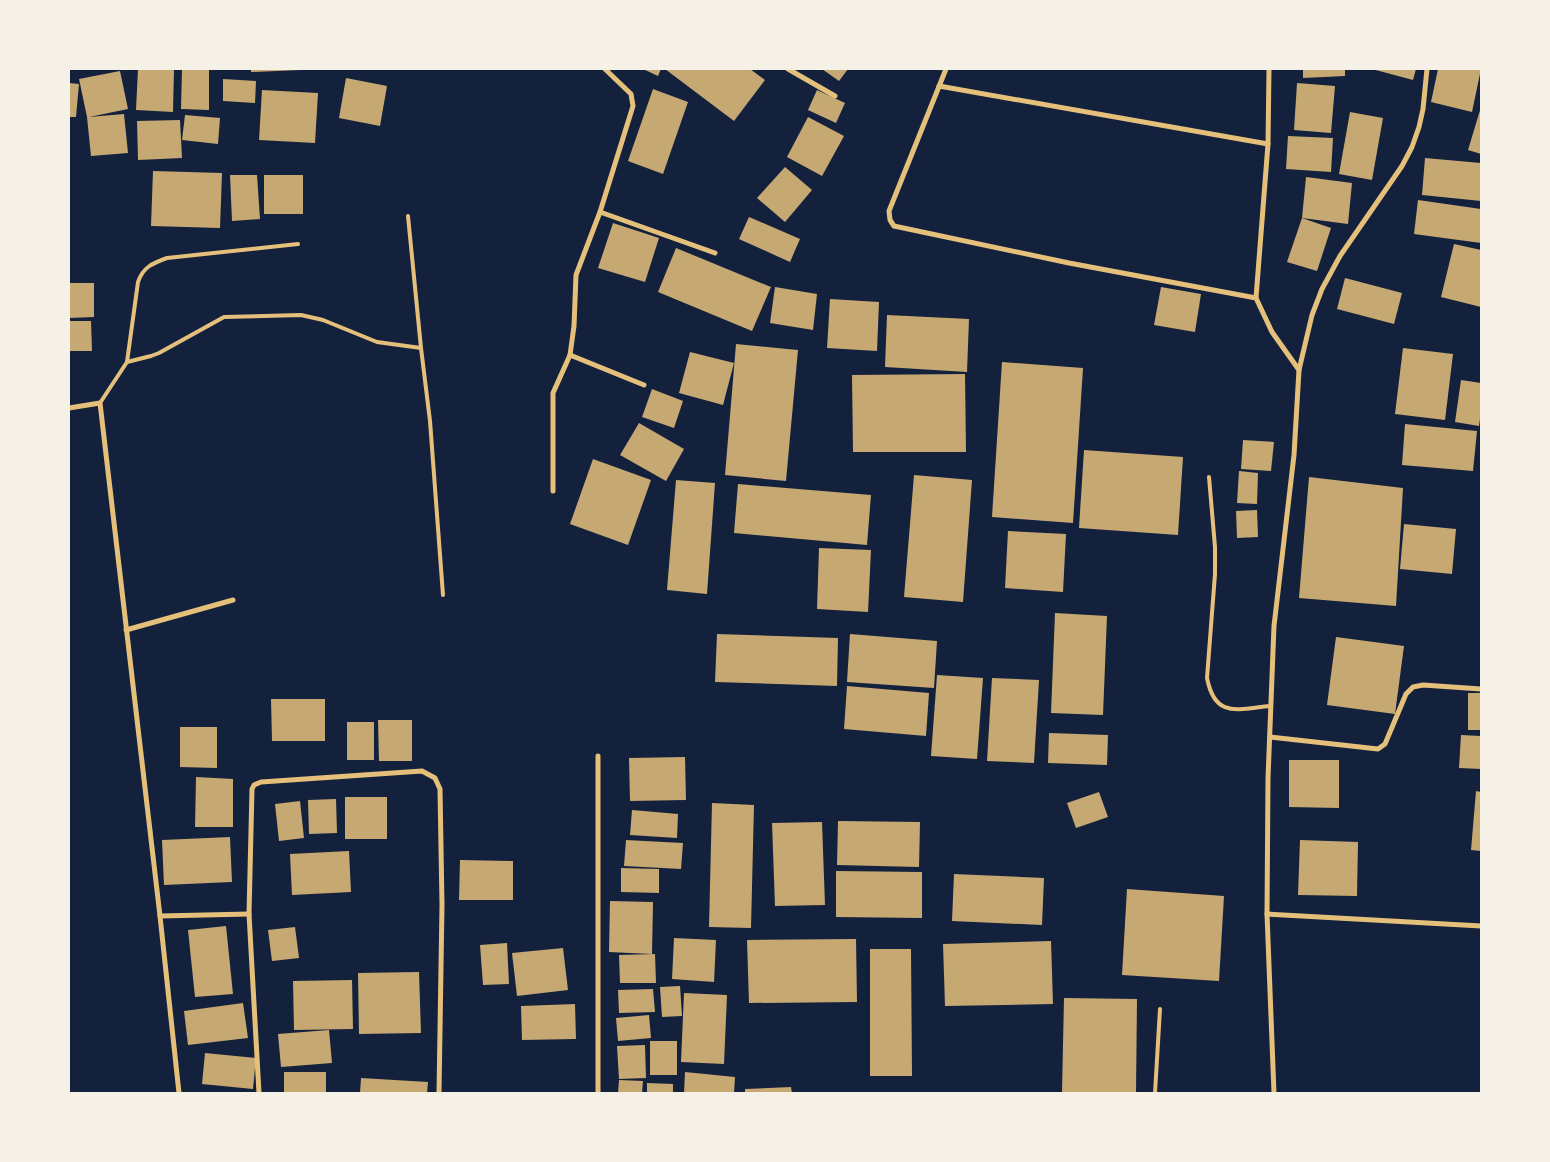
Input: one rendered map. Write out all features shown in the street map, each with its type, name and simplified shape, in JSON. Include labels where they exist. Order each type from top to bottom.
[{"type":"street","points":[[553,491],[553,393],[570,355],[574,326],[576,275],[600,212],[633,106],[631,94],[605,69]]},
{"type":"street","points":[[788,69],[835,96]]},
{"type":"street","points":[[946,69],[889,211],[890,220],[894,226],[1069,263],[1256,298]]},
{"type":"street","points":[[1269,69],[1268,144],[1256,298],[1272,332],[1300,370]]},
{"type":"street","points":[[1274,1093],[1267,914],[1270,706],[1274,626],[1294,455],[1300,370],[1312,315],[1322,289],[1340,256],[1402,166],[1412,147],[1423,109],[1427,69]]},
{"type":"street","points":[[939,86],[1268,144]]},
{"type":"street","points":[[600,212],[715,253]]},
{"type":"street","points":[[570,355],[644,385]]},
{"type":"street","points":[[69,408],[100,403],[179,1093]]},
{"type":"street","points":[[126,630],[233,600]]},
{"type":"street","points":[[1270,737],[1378,748],[1385,744],[1406,694],[1413,687],[1423,685],[1481,689]]},
{"type":"street","points":[[598,756],[598,1093]]},
{"type":"street","points":[[259,1093],[249,914],[252,792],[254,785],[279,780],[422,771],[435,778],[440,789],[442,905],[438,1093]]},
{"type":"street","points":[[160,916],[249,914]]},
{"type":"street","points":[[1267,914],[1481,926]]},
{"type":"lane","points":[[408,216],[430,421],[443,595]]},
{"type":"lane","points":[[100,403],[127,362],[140,274],[153,262],[167,258],[298,244]]},
{"type":"lane","points":[[127,362],[151,356],[224,317],[301,315],[323,320],[377,342],[421,348]]},
{"type":"lane","points":[[1209,477],[1215,565],[1207,678],[1209,691],[1222,706],[1234,710],[1270,706]]},
{"type":"lane","points":[[1156,1093],[1160,1009]]},
{"type":"building","points":[[138,69],[174,69],[173,112],[136,110]]},
{"type":"building","points":[[182,69],[209,69],[209,110],[181,109]]},
{"type":"building","points":[[251,69],[300,69],[300,70],[251,72]]},
{"type":"building","points":[[643,69],[661,69],[658,76]]},
{"type":"building","points":[[665,69],[750,69],[765,80],[734,121]]},
{"type":"building","points":[[822,69],[848,69],[839,81]]},
{"type":"building","points":[[1303,69],[1345,69],[1345,76],[1303,78]]},
{"type":"building","points":[[1372,69],[1416,69],[1413,80]]},
{"type":"building","points":[[1438,69],[1481,69],[1472,112],[1431,102]]},
{"type":"building","points":[[120,71],[128,109],[89,117],[124,114],[128,153],[91,156],[87,117],[79,79]]},
{"type":"building","points":[[346,78],[387,86],[380,126],[339,118]]},
{"type":"building","points":[[223,79],[256,81],[255,103],[223,101]]},
{"type":"building","points":[[69,83],[79,84],[76,117],[69,117]]},
{"type":"building","points":[[1297,83],[1335,86],[1331,133],[1294,130]]},
{"type":"building","points":[[653,89],[688,102],[663,174],[628,161]]},
{"type":"building","points":[[262,90],[318,93],[315,143],[259,140]]},
{"type":"building","points":[[817,90],[845,103],[836,123],[808,110]]},
{"type":"building","points":[[1481,107],[1481,154],[1468,150]]},
{"type":"building","points":[[1350,112],[1383,118],[1372,180],[1339,174]]},
{"type":"building","points":[[185,115],[220,118],[218,144],[182,140]]},
{"type":"building","points":[[808,117],[844,136],[822,176],[787,157]]},
{"type":"building","points":[[180,120],[182,158],[138,160],[137,121]]},
{"type":"building","points":[[1288,136],[1333,138],[1331,172],[1286,169]]},
{"type":"building","points":[[1425,158],[1481,163],[1481,201],[1422,195]]},
{"type":"building","points":[[785,167],[812,190],[785,222],[757,198]]},
{"type":"building","points":[[153,171],[222,173],[220,228],[151,226]]},
{"type":"building","points":[[230,175],[257,175],[260,219],[232,221]]},
{"type":"building","points":[[264,175],[303,175],[303,214],[264,214]]},
{"type":"building","points":[[1306,177],[1352,183],[1348,224],[1302,218]]},
{"type":"building","points":[[1418,200],[1481,209],[1481,243],[1414,234]]},
{"type":"building","points":[[749,217],[800,239],[790,262],[739,239]]},
{"type":"building","points":[[1302,218],[1331,228],[1317,271],[1287,262]]},
{"type":"building","points":[[613,223],[659,238],[645,282],[598,268]]},
{"type":"building","points":[[1454,244],[1481,250],[1481,307],[1441,297]]},
{"type":"building","points":[[676,248],[771,287],[752,331],[658,292]]},
{"type":"building","points":[[1345,278],[1402,293],[1394,324],[1337,309]]},
{"type":"building","points":[[69,283],[94,283],[94,317],[69,318]]},
{"type":"building","points":[[775,287],[817,294],[813,330],[770,323]]},
{"type":"building","points":[[1161,287],[1201,294],[1195,332],[1154,325]]},
{"type":"building","points":[[830,299],[879,302],[877,351],[827,348]]},
{"type":"building","points":[[887,315],[969,319],[967,372],[885,367]]},
{"type":"building","points":[[69,321],[91,321],[92,351],[69,351]]},
{"type":"building","points":[[736,344],[798,350],[786,481],[725,475]]},
{"type":"building","points":[[1403,348],[1453,354],[1445,420],[1395,414]]},
{"type":"building","points":[[690,352],[734,363],[723,405],[679,393]]},
{"type":"building","points":[[1002,362],[1083,368],[1073,523],[992,517]]},
{"type":"building","points":[[965,374],[966,452],[853,452],[852,375]]},
{"type":"building","points":[[1461,380],[1481,383],[1479,426],[1455,422]]},
{"type":"building","points":[[652,389],[683,401],[674,428],[642,417]]},
{"type":"building","points":[[639,423],[684,449],[666,481],[620,455]]},
{"type":"building","points":[[1405,424],[1477,431],[1473,471],[1402,465]]},
{"type":"building","points":[[1243,440],[1274,442],[1271,471],[1241,469]]},
{"type":"building","points":[[1084,450],[1183,457],[1178,535],[1079,528]]},
{"type":"building","points":[[593,459],[651,480],[628,545],[570,524]]},
{"type":"building","points":[[1239,471],[1258,473],[1257,504],[1237,503]]},
{"type":"building","points":[[914,475],[972,480],[963,602],[904,597]]},
{"type":"building","points":[[1309,477],[1403,488],[1396,606],[1299,598]]},
{"type":"building","points":[[676,480],[715,483],[707,594],[667,590]]},
{"type":"building","points":[[738,484],[871,495],[867,545],[734,533]]},
{"type":"building","points":[[1257,510],[1258,537],[1237,538],[1236,511]]},
{"type":"building","points":[[1404,524],[1456,529],[1452,574],[1400,569]]},
{"type":"building","points":[[1008,531],[1066,534],[1063,592],[1005,588]]},
{"type":"building","points":[[819,548],[871,550],[868,612],[817,609]]},
{"type":"building","points":[[1055,613],[1107,616],[1103,715],[1051,713]]},
{"type":"building","points":[[717,634],[838,638],[837,686],[715,682]]},
{"type":"building","points":[[850,634],[937,641],[934,688],[847,682]]},
{"type":"building","points":[[1336,637],[1404,646],[1395,714],[1327,705]]},
{"type":"building","points":[[937,675],[983,678],[977,759],[931,756]]},
{"type":"building","points":[[992,678],[1039,680],[1034,763],[987,761]]},
{"type":"building","points":[[847,686],[929,693],[926,736],[844,729]]},
{"type":"building","points":[[1468,693],[1481,693],[1481,730],[1468,730]]},
{"type":"building","points":[[271,699],[325,699],[325,741],[272,741]]},
{"type":"building","points":[[378,720],[412,720],[412,761],[379,761]]},
{"type":"building","points":[[347,722],[374,722],[374,760],[347,760]]},
{"type":"building","points":[[180,727],[217,727],[217,768],[180,767]]},
{"type":"building","points":[[1049,733],[1108,735],[1107,765],[1048,763]]},
{"type":"building","points":[[1461,735],[1481,736],[1481,769],[1459,768]]},
{"type":"building","points":[[685,757],[686,800],[630,801],[629,758]]},
{"type":"building","points":[[1289,760],[1339,760],[1339,808],[1289,807]]},
{"type":"building","points":[[196,777],[233,779],[233,827],[195,827]]},
{"type":"building","points":[[1476,791],[1481,792],[1481,851],[1471,850]]},
{"type":"building","points":[[1099,792],[1108,817],[1076,828],[1067,803]]},
{"type":"building","points":[[345,797],[387,797],[387,839],[345,839]]},
{"type":"building","points":[[336,799],[337,833],[309,834],[308,800]]},
{"type":"building","points":[[300,801],[304,838],[279,841],[275,804]]},
{"type":"building","points":[[712,803],[754,805],[751,928],[709,927]]},
{"type":"building","points":[[632,810],[678,814],[677,838],[630,835]]},
{"type":"building","points":[[838,821],[920,822],[919,867],[837,865]]},
{"type":"building","points":[[822,822],[825,905],[775,906],[772,823]]},
{"type":"building","points":[[230,837],[232,882],[164,885],[162,840]]},
{"type":"building","points":[[626,840],[683,843],[681,869],[624,866]]},
{"type":"building","points":[[1300,840],[1358,842],[1357,896],[1298,895]]},
{"type":"building","points":[[349,851],[351,892],[292,895],[290,854]]},
{"type":"building","points":[[460,860],[513,861],[513,900],[459,900]]},
{"type":"building","points":[[621,868],[659,869],[659,893],[621,892]]},
{"type":"building","points":[[836,871],[922,872],[922,918],[836,917]]},
{"type":"building","points":[[954,874],[1044,878],[1042,925],[952,921]]},
{"type":"building","points":[[1127,889],[1224,896],[1219,981],[1122,975]]},
{"type":"building","points":[[610,901],[653,902],[652,954],[609,952]]},
{"type":"building","points":[[226,926],[233,994],[195,997],[188,930]]},
{"type":"building","points":[[295,927],[299,958],[272,961],[268,930]]},
{"type":"building","points":[[674,938],[716,940],[714,982],[672,979]]},
{"type":"building","points":[[856,939],[857,1002],[749,1003],[747,940]]},
{"type":"building","points":[[1051,941],[1053,1004],[945,1006],[943,944]]},
{"type":"building","points":[[507,943],[509,984],[483,985],[480,945]]},
{"type":"building","points":[[563,948],[568,990],[517,996],[512,953]]},
{"type":"building","points":[[870,949],[911,949],[912,1076],[870,1076]]},
{"type":"building","points":[[655,954],[656,983],[620,983],[619,955]]},
{"type":"building","points":[[419,972],[421,1033],[359,1034],[358,973]]},
{"type":"building","points":[[352,980],[353,1029],[294,1030],[293,981]]},
{"type":"building","points":[[680,986],[682,1016],[662,1017],[660,987]]},
{"type":"building","points":[[653,989],[655,1012],[619,1013],[618,990]]},
{"type":"building","points":[[684,993],[727,995],[724,1064],[681,1062]]},
{"type":"building","points":[[1064,998],[1137,999],[1136,1093],[1062,1093]]},
{"type":"building","points":[[243,1003],[248,1038],[188,1045],[184,1011]]},
{"type":"building","points":[[575,1004],[576,1039],[522,1040],[521,1006]]},
{"type":"building","points":[[649,1015],[651,1038],[618,1041],[616,1018]]},
{"type":"building","points":[[329,1030],[332,1063],[281,1067],[278,1034]]},
{"type":"building","points":[[650,1041],[677,1041],[677,1075],[650,1075]]},
{"type":"building","points":[[645,1045],[646,1078],[619,1079],[617,1046]]},
{"type":"building","points":[[205,1053],[256,1058],[253,1089],[202,1084]]},
{"type":"building","points":[[284,1072],[326,1072],[326,1093],[284,1093]]},
{"type":"building","points":[[685,1072],[735,1077],[734,1093],[684,1093]]},
{"type":"building","points":[[361,1078],[428,1082],[427,1093],[360,1093]]},
{"type":"building","points":[[619,1080],[643,1081],[642,1093],[618,1093]]},
{"type":"building","points":[[647,1083],[673,1084],[673,1093],[647,1093]]},
{"type":"building","points":[[791,1087],[792,1093],[745,1093],[745,1089]]}]
